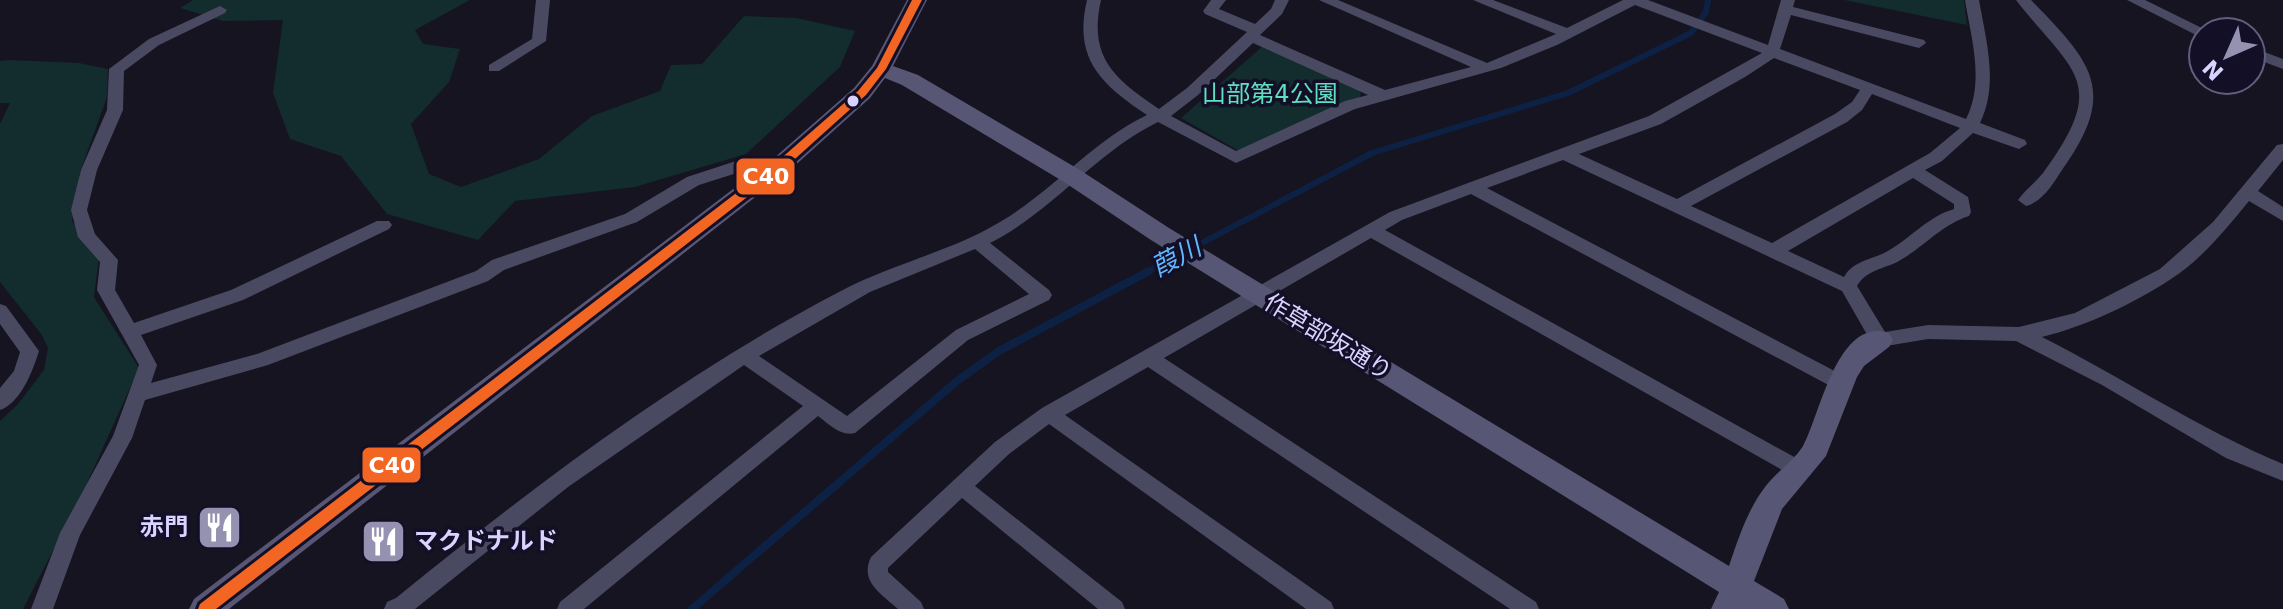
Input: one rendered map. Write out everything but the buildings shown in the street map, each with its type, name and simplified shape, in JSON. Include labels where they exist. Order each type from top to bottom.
[{"type":"street","points":[[494,68],[539,41],[543,0]]},
{"type":"street","points":[[205,609],[782,164],[831,122],[881,69],[917,0]]},
{"type":"street","points":[[1094,0],[1089,27],[1094,55],[1113,82],[1161,116],[1236,158],[1350,105],[1487,68],[1568,34],[1635,0],[2019,144]]},
{"type":"street","points":[[1219,0],[1210,11],[1384,96]]},
{"type":"street","points":[[402,608],[502,525],[631,431],[746,357],[845,297],[896,272],[977,242],[1008,226],[1125,133],[1161,116],[1277,11],[1282,0]]},
{"type":"street","points":[[1326,0],[1487,68]]},
{"type":"street","points":[[1480,0],[1568,34]]},
{"type":"street","points":[[1773,251],[1914,171],[1953,145],[1970,127],[1979,109],[1984,71],[1972,0]]},
{"type":"street","points":[[2023,0],[2075,60],[2085,78],[2089,110],[2071,147],[2043,188],[2026,200]]},
{"type":"street","points":[[2134,0],[2187,25]]},
{"type":"street","points":[[913,609],[877,576],[878,564],[960,485],[1002,448],[1049,414],[1259,294],[1419,205],[1655,120],[1740,74],[1766,59],[1771,52],[1784,25],[1787,5],[1919,43]]},
{"type":"street","points":[[42,609],[70,533],[122,438],[148,365],[106,290],[109,260],[87,237],[79,210],[89,170],[115,110],[117,69],[137,51],[220,10]]},
{"type":"street","name":"作草部坂通り","points":[[881,69],[910,80],[1072,176],[1732,598],[1773,609]]},
{"type":"street","points":[[1678,206],[1841,118],[1857,106],[1868,89]]},
{"type":"street","points":[[1732,598],[1768,508],[1814,453],[1841,383],[1855,356],[1865,346],[1880,340],[1928,332],[2019,334],[2081,318],[2166,274],[2219,226],[2283,149]]},
{"type":"street","points":[[1564,154],[1848,286],[1880,340]]},
{"type":"street","points":[[137,395],[261,360],[482,276],[498,265],[631,218],[693,181],[739,166],[782,164]]},
{"type":"street","points":[[1848,286],[1856,271],[1896,254],[1925,230],[1949,215],[1963,212],[1962,201],[1914,171]]},
{"type":"street","points":[[1471,187],[1841,383]]},
{"type":"street","points":[[2246,191],[2283,215]]},
{"type":"street","points":[[131,331],[237,295],[383,225]]},
{"type":"street","points":[[1372,231],[1798,469]]},
{"type":"street","points":[[746,357],[848,427],[962,335],[1043,295],[977,242]]},
{"type":"street","points":[[0,311],[30,351],[22,374],[0,402]]},
{"type":"street","points":[[2019,334],[2109,380],[2233,452],[2283,473]]},
{"type":"street","points":[[1148,357],[1528,609]]},
{"type":"street","points":[[568,609],[817,406]]},
{"type":"street","points":[[1049,414],[1323,609]]},
{"type":"street","points":[[960,485],[1114,609]]},
{"type":"green space","points":[[193,0],[470,0],[415,30],[423,44],[460,49],[449,82],[411,124],[429,174],[461,187],[539,159],[592,116],[660,91],[671,65],[702,64],[744,16],[796,18],[855,31],[840,67],[746,154],[635,187],[515,201],[478,240],[387,214],[341,156],[290,139],[273,93],[283,20],[223,21],[180,8]]},
{"type":"green space","points":[[1844,0],[1964,0],[1967,25]]},
{"type":"green space","name":"山部第4公園","points":[[1263,46],[1361,91],[1360,98],[1239,151],[1181,118]]},
{"type":"green space","points":[[0,61],[79,63],[108,69],[107,97],[80,172],[72,221],[99,257],[94,297],[139,368],[84,490],[23,609],[0,609],[0,421],[18,404],[44,370],[48,348],[42,335],[0,282],[0,124],[10,103],[0,103]]},
{"type":"waterway","name":"葭川","points":[[1145,273],[1372,153],[1568,93],[1691,33],[1706,12],[1708,0]]},
{"type":"waterway","name":"葭川","points":[[692,609],[957,381],[999,351],[1149,271]]},
{"type":"transit line","name":"C40","points":[[205,609],[782,164],[862,93],[881,69],[917,0]]},
{"type":"place","name":"赤門","points":[[219,527]]},
{"type":"place","name":"マクドナルド","points":[[383,541]]}]
